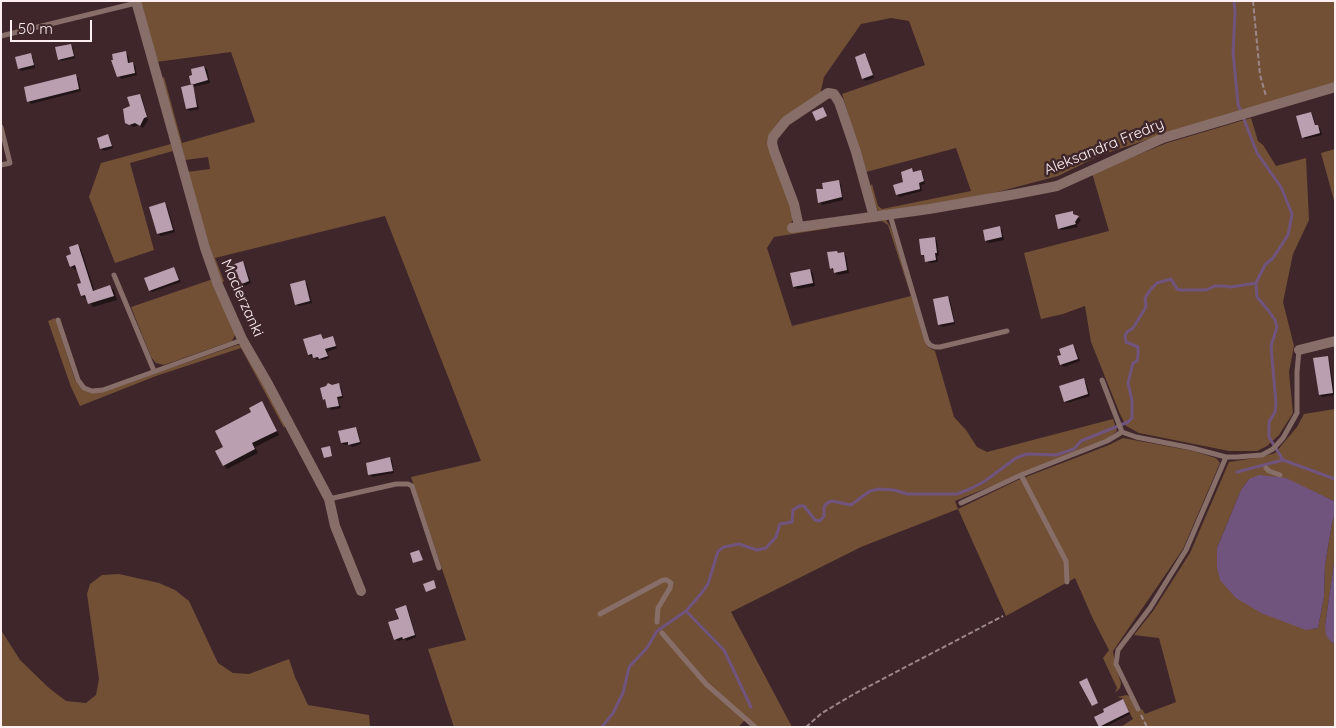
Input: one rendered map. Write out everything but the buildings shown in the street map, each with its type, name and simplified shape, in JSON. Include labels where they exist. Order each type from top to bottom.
[{"type":"street","name":"Macierzanki","points":[[136,2],[205,248],[218,285],[242,339],[329,499],[335,526],[361,591]]},
{"type":"street","name":"Aleksandra Fredry","points":[[874,217],[856,152],[839,102],[834,94],[828,93],[786,121],[773,137],[774,151],[794,204],[795,228],[890,215],[1057,186],[1162,138],[1335,87]]},
{"type":"street","points":[[1299,350],[1335,341]]},
{"type":"lane","points":[[1,36],[136,2]]},
{"type":"lane","points":[[1,127],[10,163],[1,165]]},
{"type":"lane","points":[[890,215],[927,341],[930,345],[935,347],[1008,331]]},
{"type":"lane","points":[[114,275],[154,371]]},
{"type":"lane","points":[[58,320],[78,380],[88,390],[97,391],[242,339]]},
{"type":"lane","points":[[1102,380],[1121,430],[1136,437],[1226,457],[1262,455],[1273,449],[1283,438],[1297,412],[1299,350]]},
{"type":"lane","points":[[961,504],[1021,475],[1108,441],[1121,430]]},
{"type":"lane","points":[[1262,455],[1269,471],[1280,475]]},
{"type":"lane","points":[[1138,709],[1116,664],[1118,650],[1150,608],[1186,550],[1226,457]]},
{"type":"lane","points":[[1021,475],[1066,561],[1067,582]]},
{"type":"lane","points":[[329,499],[396,484],[412,486],[439,568]]},
{"type":"lane","points":[[600,614],[663,580],[667,580],[671,583],[670,588],[658,608],[657,622]]},
{"type":"lane","points":[[662,633],[706,684],[756,727]]},
{"type":"path","points":[[1253,1],[1260,74],[1269,108]]},
{"type":"path","points":[[806,727],[822,713],[854,694],[1003,616]]},
{"type":"path","points":[[1138,709],[1147,727]]},
{"type":"shaded area","points":[[139,1],[1335,1],[1335,85],[1177,130],[1101,155],[1058,176],[986,195],[881,212],[878,211],[869,187],[872,184],[878,206],[882,209],[971,191],[956,148],[866,172],[842,94],[925,65],[909,21],[891,18],[861,24],[824,77],[820,95],[771,137],[793,216],[790,230],[822,226],[831,228],[774,237],[767,248],[792,326],[911,296],[888,225],[882,221],[843,226],[847,223],[886,220],[891,228],[926,342],[928,347],[935,351],[954,417],[966,430],[977,447],[987,452],[1113,419],[1117,431],[1107,439],[955,501],[958,509],[861,547],[731,612],[792,727],[757,727],[745,720],[738,727],[454,727],[428,649],[466,640],[411,477],[481,461],[385,216],[215,258],[224,281],[221,284],[187,172],[210,169],[208,157],[185,160],[162,78],[164,77],[182,143],[255,122],[231,52],[156,62]]},
{"type":"shaded area","points":[[1251,118],[1258,141],[1263,145],[1276,166],[1306,158],[1309,220],[1293,254],[1283,302],[1294,346],[1289,372],[1293,413],[1279,435],[1267,446],[1257,451],[1229,451],[1139,433],[1126,426],[1120,414],[1091,342],[1085,306],[1041,319],[1024,253],[1109,231],[1092,173],[1167,143]]},
{"type":"shaded area","points":[[171,144],[173,151],[130,163],[154,250],[115,263],[89,197],[101,163]]},
{"type":"shaded area","points":[[1335,149],[1335,204],[1321,153]]},
{"type":"shaded area","points":[[213,279],[236,333],[232,341],[164,365],[156,363],[151,357],[131,307]]},
{"type":"shaded area","points":[[55,318],[75,380],[82,389],[91,393],[102,392],[237,345],[244,346],[285,424],[284,428],[241,348],[156,376],[80,406],[71,387],[48,321]]},
{"type":"shaded area","points":[[1335,409],[1335,504],[1334,501],[1312,491],[1249,479],[1241,490],[1217,548],[1313,629],[1318,628],[1324,597],[1325,565],[1335,514],[1335,556],[1325,626],[1331,642],[1335,644],[1335,727],[1121,727],[1133,719],[1122,698],[1117,697],[1127,695],[1137,711],[1142,709],[1145,714],[1176,702],[1159,638],[1134,635],[1153,611],[1190,553],[1229,462],[1275,453],[1297,427],[1304,414]]},
{"type":"shaded area","points":[[1123,438],[1193,451],[1216,458],[1220,463],[1183,549],[1113,651],[1121,683],[1120,688],[1115,693],[1117,688],[1103,658],[1109,650],[1075,578],[1006,616],[958,509],[1018,480]]},
{"type":"shaded area","points":[[1259,475],[1286,478],[1334,501],[1335,514],[1325,565],[1324,597],[1318,628],[1306,630],[1261,613],[1236,598],[1220,580],[1217,567],[1217,548],[1241,490],[1249,479]]},
{"type":"shaded area","points":[[1335,556],[1335,644],[1326,635],[1325,626]]},
{"type":"shaded area","points":[[119,574],[159,583],[175,590],[189,601],[218,663],[233,673],[249,674],[289,659],[308,705],[369,715],[370,727],[1,727],[1,630],[20,660],[49,688],[66,701],[86,703],[96,695],[99,679],[87,594],[90,584],[102,575]]},
{"type":"waterway","points":[[1234,1],[1233,52],[1238,104],[1257,153],[1281,187],[1292,214],[1288,235],[1273,258],[1265,265],[1256,283],[1257,297],[1275,320],[1277,327],[1271,346],[1276,403],[1275,412],[1269,422],[1269,437],[1283,460],[1335,479]]},
{"type":"waterway","points":[[602,727],[613,713],[623,693],[629,667],[647,648],[657,631],[686,611],[700,595],[708,584],[718,551],[724,547],[739,544],[757,550],[766,548],[776,537],[780,524],[792,522],[793,510],[799,506],[804,506],[815,520],[820,521],[824,516],[824,507],[827,503],[832,501],[851,505],[870,491],[879,489],[894,490],[907,494],[957,494],[985,481],[1016,458],[1027,454],[1056,455],[1074,449],[1081,441],[1128,422],[1132,418],[1132,401],[1128,383],[1133,363],[1137,361],[1138,347],[1126,342],[1125,336],[1133,328],[1146,307],[1145,298],[1157,283],[1171,279],[1177,289],[1181,290],[1206,290],[1215,286],[1231,287],[1256,283]]},
{"type":"waterway","points":[[1237,472],[1283,460]]},
{"type":"waterway","points":[[686,611],[724,650],[751,707]]}]
